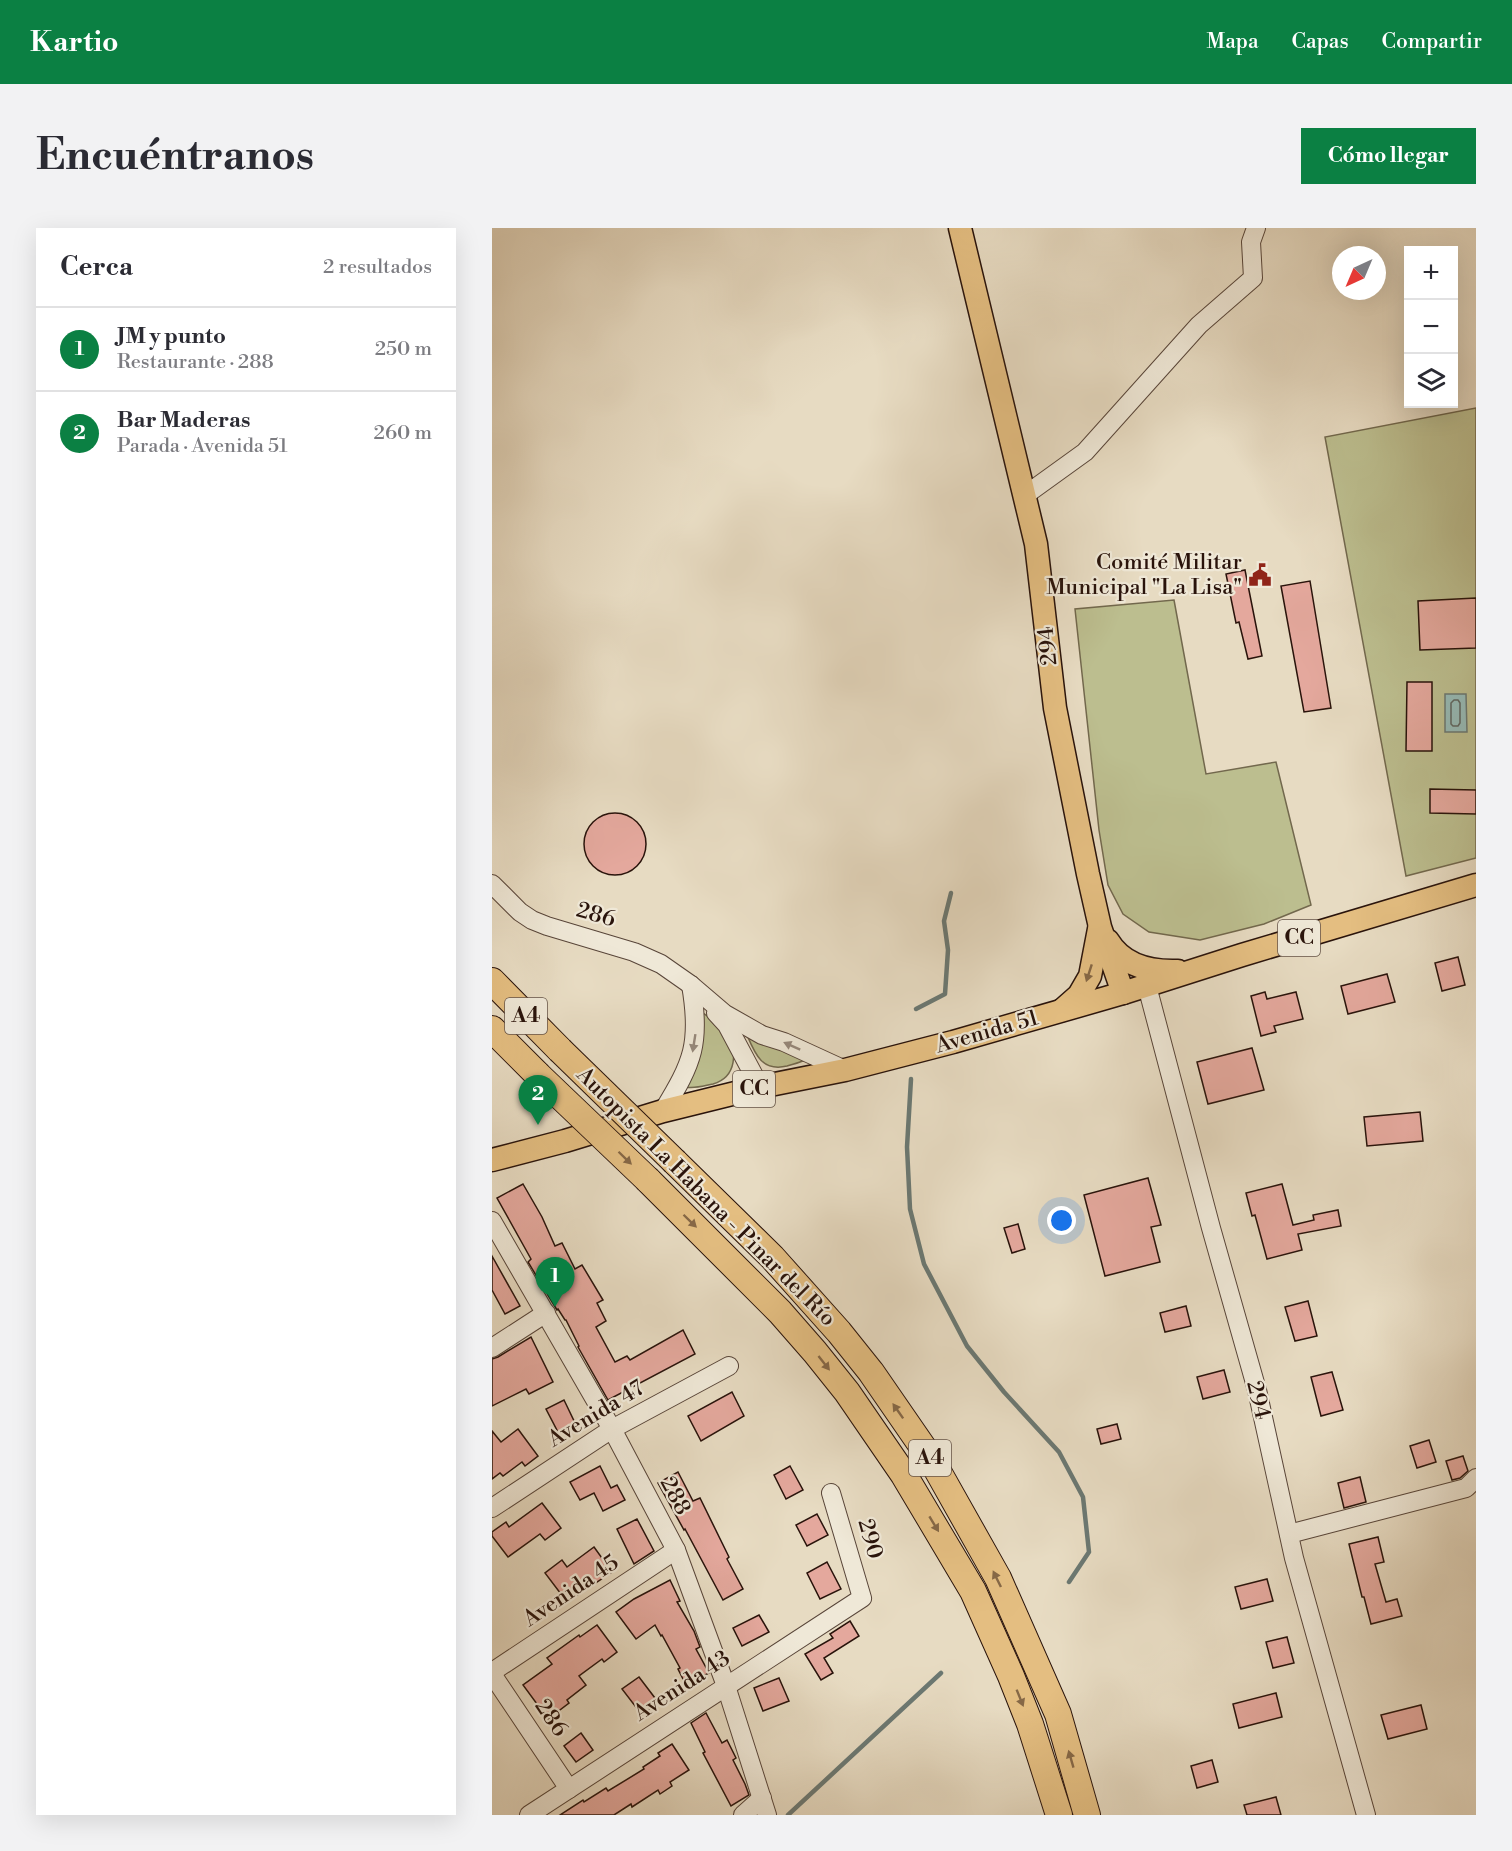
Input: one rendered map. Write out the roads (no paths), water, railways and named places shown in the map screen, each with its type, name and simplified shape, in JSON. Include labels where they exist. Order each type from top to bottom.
[{"type":"highway","name":"Autopista La Habana - Pinar del Río","points":[[492,981],[772,1257],[839,1332],[871,1372],[931,1459],[998,1578],[1058,1714],[1087,1815]]},
{"type":"highway","name":"Autopista La Habana - Pinar del Río","points":[[492,1029],[780,1312],[816,1352],[847,1392],[904,1475],[973,1591],[1030,1724],[1059,1815]]},
{"type":"highway","points":[[534,1070],[556,1046]]},
{"type":"main road","name":"294","points":[[960,228],[1036,544],[1055,708],[1100,927],[1123,993]]},
{"type":"main road","name":"Avenida 51","points":[[492,1160],[555,1144],[663,1111],[760,1087],[845,1070],[953,1042],[1147,986],[1476,885]]},
{"type":"main road","points":[[1100,927],[1114,951],[1137,966],[1159,971],[1195,970]]},
{"type":"main road","points":[[1062,1011],[1079,995],[1090,976],[1100,927]]},
{"type":"street","points":[[1024,496],[1085,452],[1198,326],[1253,278],[1251,242],[1256,228]]},
{"type":"street","name":"286","points":[[492,884],[520,912],[532,920],[634,952],[661,964],[691,985]]},
{"type":"street","points":[[691,985],[725,1014],[748,1027],[845,1070]]},
{"type":"street","points":[[691,985],[727,1025],[760,1087]]},
{"type":"street","points":[[663,1111],[682,1080],[696,1040],[691,985]]},
{"type":"street","name":"294","points":[[1147,986],[1211,1228],[1257,1390],[1294,1558],[1366,1815]]},
{"type":"street","name":"288","points":[[492,1221],[612,1429],[676,1550],[726,1686],[764,1807]]},
{"type":"street","points":[[492,1348],[546,1313]]},
{"type":"street","name":"Avenida 47","points":[[492,1508],[612,1429],[729,1366]]},
{"type":"street","points":[[1289,1534],[1466,1488],[1476,1478]]},
{"type":"street","name":"290","points":[[831,1493],[862,1598]]},
{"type":"street","name":"Avenida 45","points":[[492,1673],[676,1550]]},
{"type":"street","name":"Avenida 43","points":[[529,1815],[862,1598]]},
{"type":"street","name":"286","points":[[492,1673],[569,1789]]},
{"type":"street","points":[[743,1815],[764,1807]]},
{"type":"water","points":[[1445,694],[1466,694],[1467,732],[1445,732]]},
{"type":"waterway","points":[[916,1009],[945,994],[948,950],[944,921],[951,893]]},
{"type":"waterway","points":[[911,1079],[907,1147],[910,1209],[924,1264],[967,1346],[1004,1392],[1059,1452],[1083,1497],[1089,1552],[1069,1582]]},
{"type":"waterway","points":[[788,1815],[941,1673]]},
{"type":"place","name":"Comité Militar Municipal \"La Lisa\"","points":[[1260,575]]},
{"type":"place","name":"Bar Maderas","points":[[538,1125]]},
{"type":"place","name":"JM y punto","points":[[555,1307]]}]
